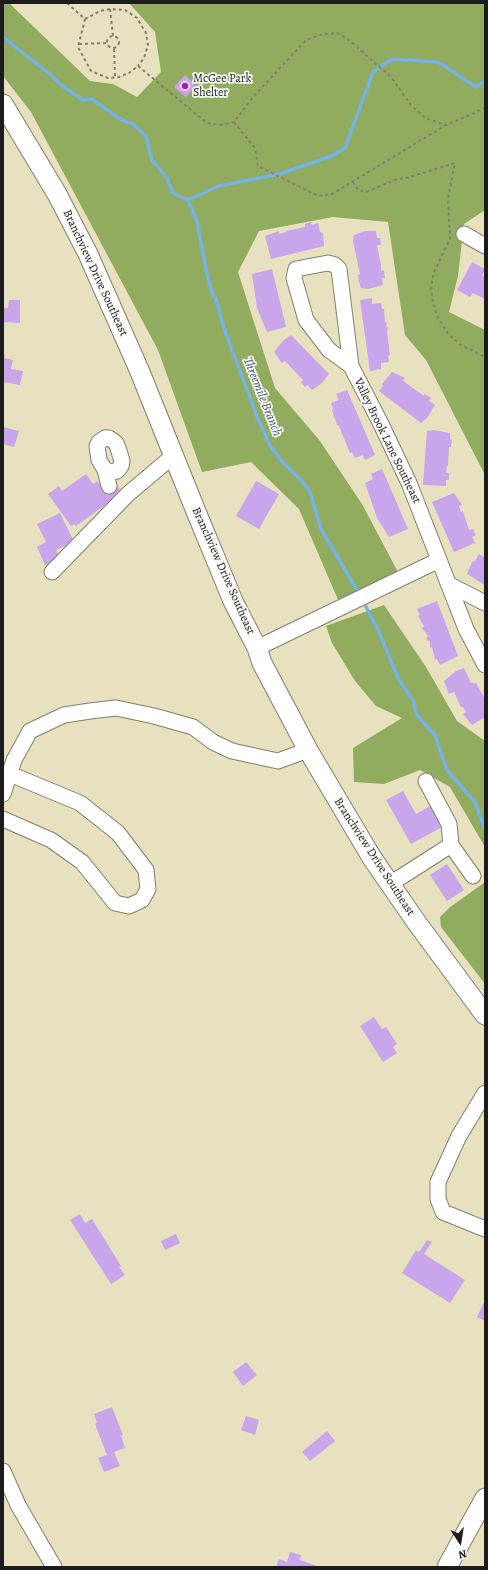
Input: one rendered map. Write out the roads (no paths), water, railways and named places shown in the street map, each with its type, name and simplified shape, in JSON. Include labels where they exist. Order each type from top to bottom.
[{"type":"main road","name":"Branchview Drive Southeast","points":[[3,105],[46,174],[88,254],[140,372],[231,595],[257,648],[262,663],[308,750],[372,858],[485,1014]]},
{"type":"main road","points":[[447,1567],[485,1498]]},
{"type":"street","points":[[464,234],[485,246]]},
{"type":"street","name":"Valley Brook Lane Southeast","points":[[350,366],[329,350],[306,320],[294,278],[296,269],[328,263],[335,265],[339,269],[350,366],[382,424],[409,483],[466,629],[485,666]]},
{"type":"street","points":[[52,572],[118,495],[173,456]]},
{"type":"street","points":[[118,495],[111,470],[118,495]]},
{"type":"street","points":[[257,648],[439,560]]},
{"type":"street","points":[[448,584],[485,603]]},
{"type":"street","points":[[3,794],[14,760],[30,731],[64,715],[116,708],[154,716],[193,727],[214,742],[232,751],[278,761],[308,750]]},
{"type":"street","points":[[3,819],[51,840],[82,862],[115,903],[129,906],[142,900],[148,889],[146,870],[118,833],[80,803],[10,774]]},
{"type":"street","points":[[426,781],[450,824],[451,845],[473,876]]},
{"type":"street","points":[[390,884],[451,845]]},
{"type":"street","points":[[485,1093],[456,1142],[438,1182],[438,1199],[443,1212],[485,1229]]},
{"type":"street","points":[[3,1472],[21,1511],[54,1567]]},
{"type":"waterway","name":"Threemile Branch","points":[[3,37],[61,85],[83,100],[92,99],[120,119],[133,124],[146,136],[152,160],[167,178],[173,193],[188,200],[197,222],[206,270],[213,296],[216,299],[225,331],[258,419],[270,446],[310,492],[321,529],[360,595]]},
{"type":"waterway","points":[[188,200],[219,186],[280,174],[334,155],[345,148],[373,72],[392,59],[438,62],[476,87],[485,81]]},
{"type":"waterway","name":"Threemile Branch","points":[[363,601],[378,630],[399,680],[414,702],[416,714],[435,735],[447,770],[475,802],[485,830]]},
{"type":"place","name":"McGee Park Shelter","points":[[185,86]]}]
